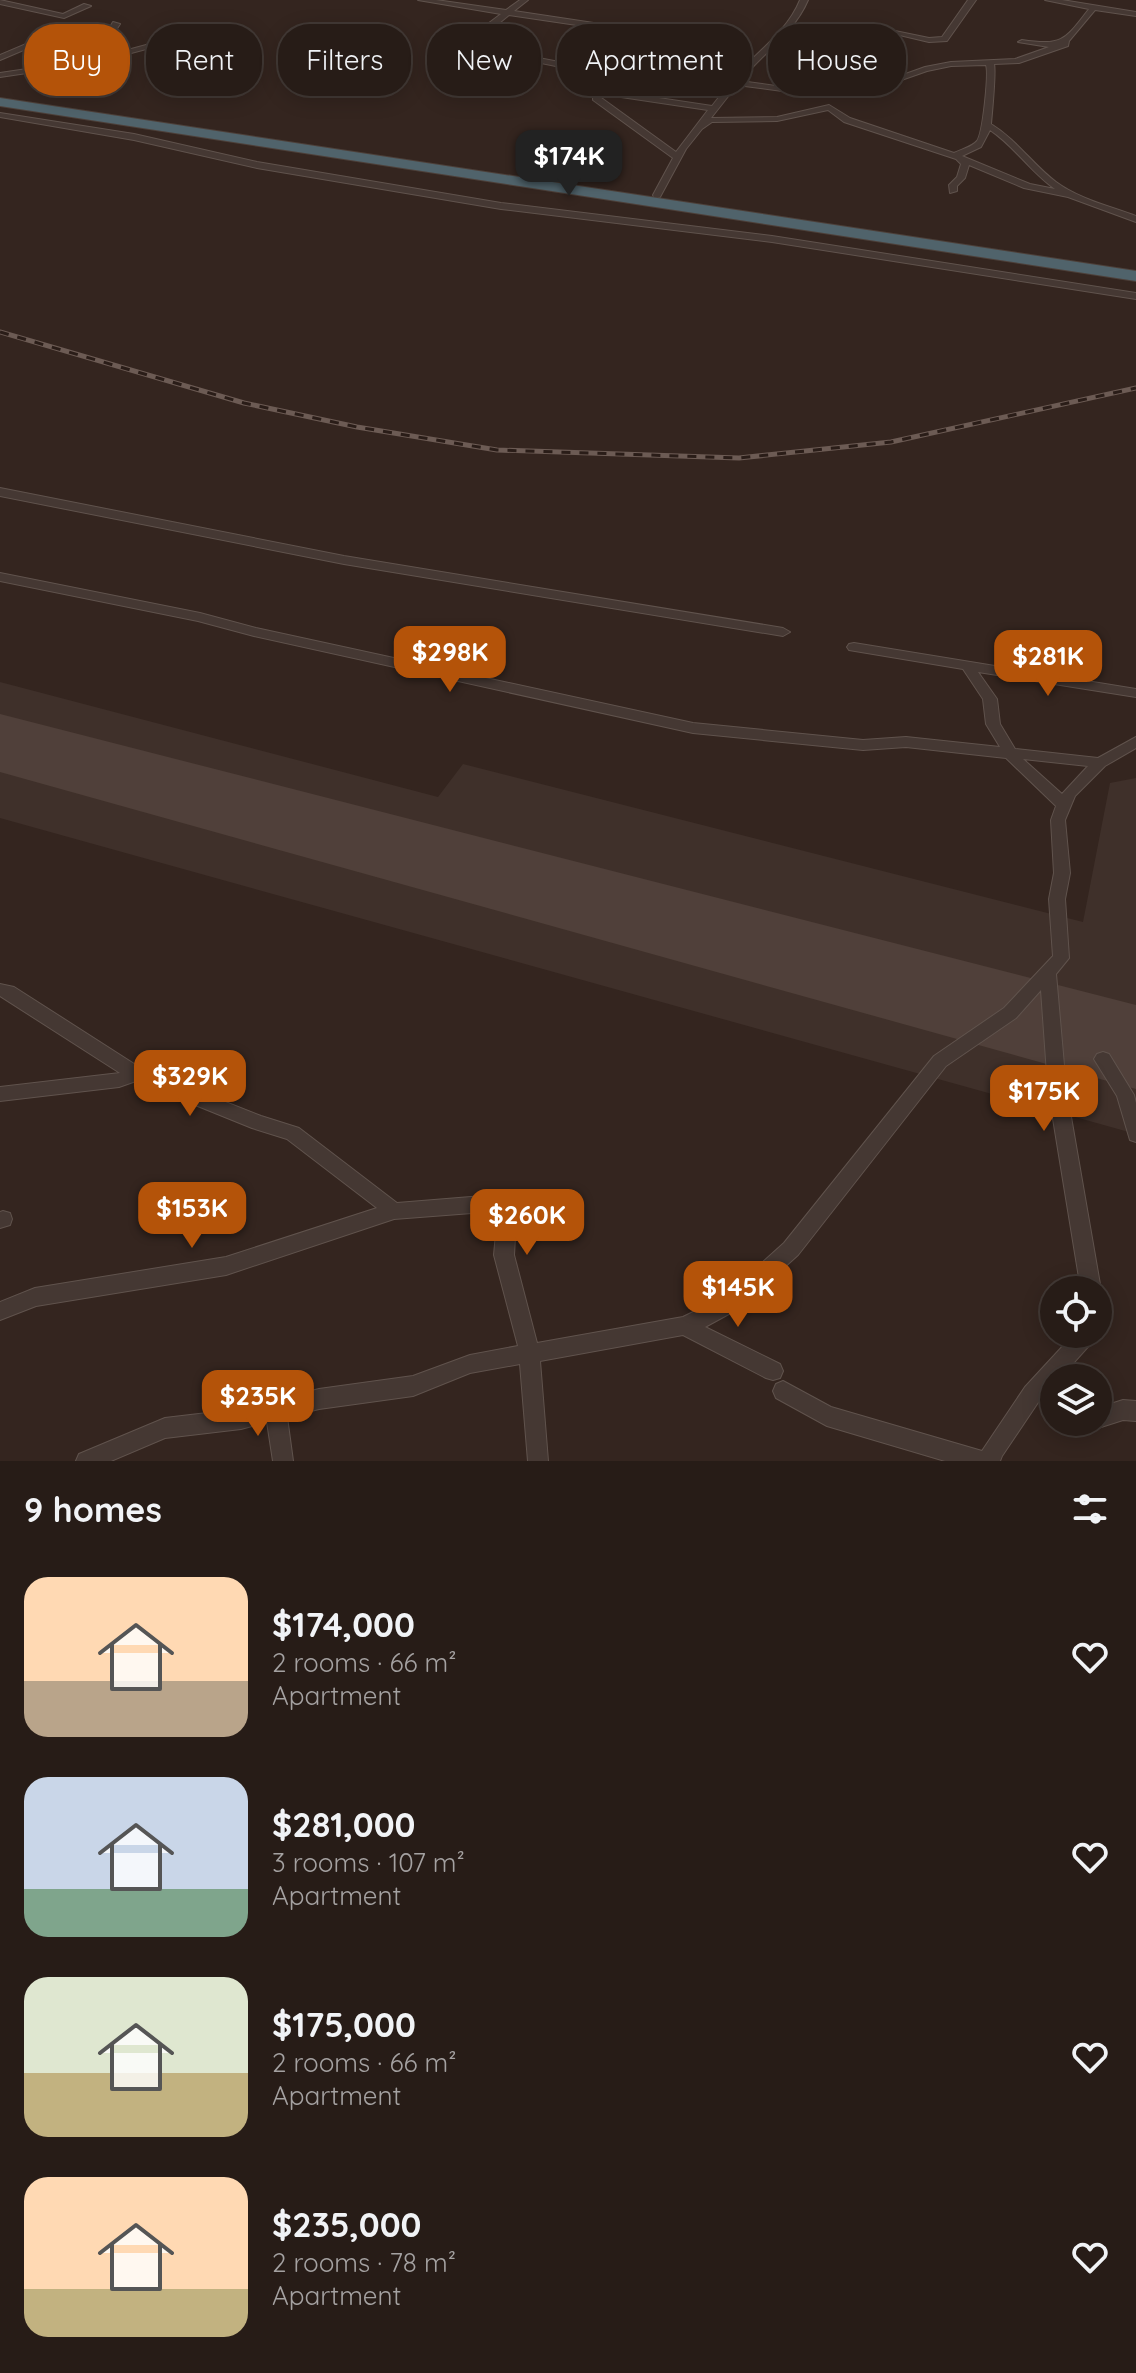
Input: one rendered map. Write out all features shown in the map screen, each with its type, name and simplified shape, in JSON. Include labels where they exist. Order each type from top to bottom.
[{"type":"highway","points":[[0,95],[1136,269]]},
{"type":"highway","points":[[0,102],[1136,276]]},
{"type":"street","points":[[422,0],[585,24]]},
{"type":"street","points":[[524,0],[468,43],[465,49],[557,64]]},
{"type":"street","points":[[752,63],[779,37],[799,12],[804,0]]},
{"type":"street","points":[[906,35],[929,40],[944,39],[972,0]]},
{"type":"street","points":[[1049,0],[1136,13]]},
{"type":"street","points":[[0,2],[64,16],[87,6]]},
{"type":"street","points":[[752,85],[797,91],[855,90],[894,82],[925,69],[1016,61],[1055,50],[1093,8]]},
{"type":"street","points":[[1022,42],[1057,46],[1065,41]]},
{"type":"street","points":[[0,58],[24,47]]},
{"type":"street","points":[[0,75],[94,61],[146,47]]},
{"type":"street","points":[[958,157],[979,144],[989,126],[987,91],[993,73],[989,62]]},
{"type":"street","points":[[596,96],[677,157]]},
{"type":"street","points":[[630,96],[715,109]]},
{"type":"street","points":[[657,195],[677,157],[726,96]]},
{"type":"street","points":[[699,127],[710,120],[777,119],[829,107],[847,120],[958,157],[1027,186],[1070,195],[1136,219]]},
{"type":"street","points":[[0,115],[134,137],[257,165],[501,206],[772,239],[1136,296]]},
{"type":"street","points":[[989,126],[1018,149],[1037,174],[1070,195]]},
{"type":"street","points":[[953,191],[953,185],[961,178],[965,164],[958,157]]},
{"type":"street","points":[[0,492],[344,560],[783,632]]},
{"type":"street","points":[[0,577],[200,617],[254,632],[693,728],[863,745],[906,742],[1100,763]]},
{"type":"street","points":[[854,647],[1136,693]]},
{"type":"street","points":[[967,666],[990,699],[993,724],[1011,755],[1064,805]]},
{"type":"street","points":[[86,1461],[165,1428],[241,1419],[319,1399],[413,1386],[470,1364],[684,1326],[731,1303],[774,1267],[940,1061],[1010,1013],[1061,958],[1057,899],[1062,873],[1058,820],[1069,794],[1100,763],[1136,742]]},
{"type":"street","points":[[1048,972],[1057,1088],[1089,1276]]},
{"type":"street","points":[[0,990],[8,992],[136,1074],[258,1123],[293,1133],[394,1211]]},
{"type":"street","points":[[1103,1059],[1125,1095],[1136,1135]]},
{"type":"street","points":[[0,1094],[119,1080],[136,1074]]},
{"type":"street","points":[[0,1311],[35,1297],[226,1266],[394,1211],[508,1202],[504,1255],[529,1352],[538,1461]]},
{"type":"street","points":[[684,1326],[773,1371]]},
{"type":"street","points":[[783,1391],[827,1416],[980,1461]]},
{"type":"street","points":[[990,1461],[992,1452],[1040,1396]]},
{"type":"street","points":[[276,1410],[283,1461]]},
{"type":"street","points":[[1112,1414],[1136,1411]]},
{"type":"shaded area","points":[[0,682],[438,797],[463,764],[1083,922],[1110,783],[1136,778],[1136,1134],[0,818]]},
{"type":"runway","points":[[0,743],[1136,1047]]},
{"type":"railway","points":[[0,332],[244,403],[357,427],[497,450],[739,458],[891,442],[1136,388]]}]
